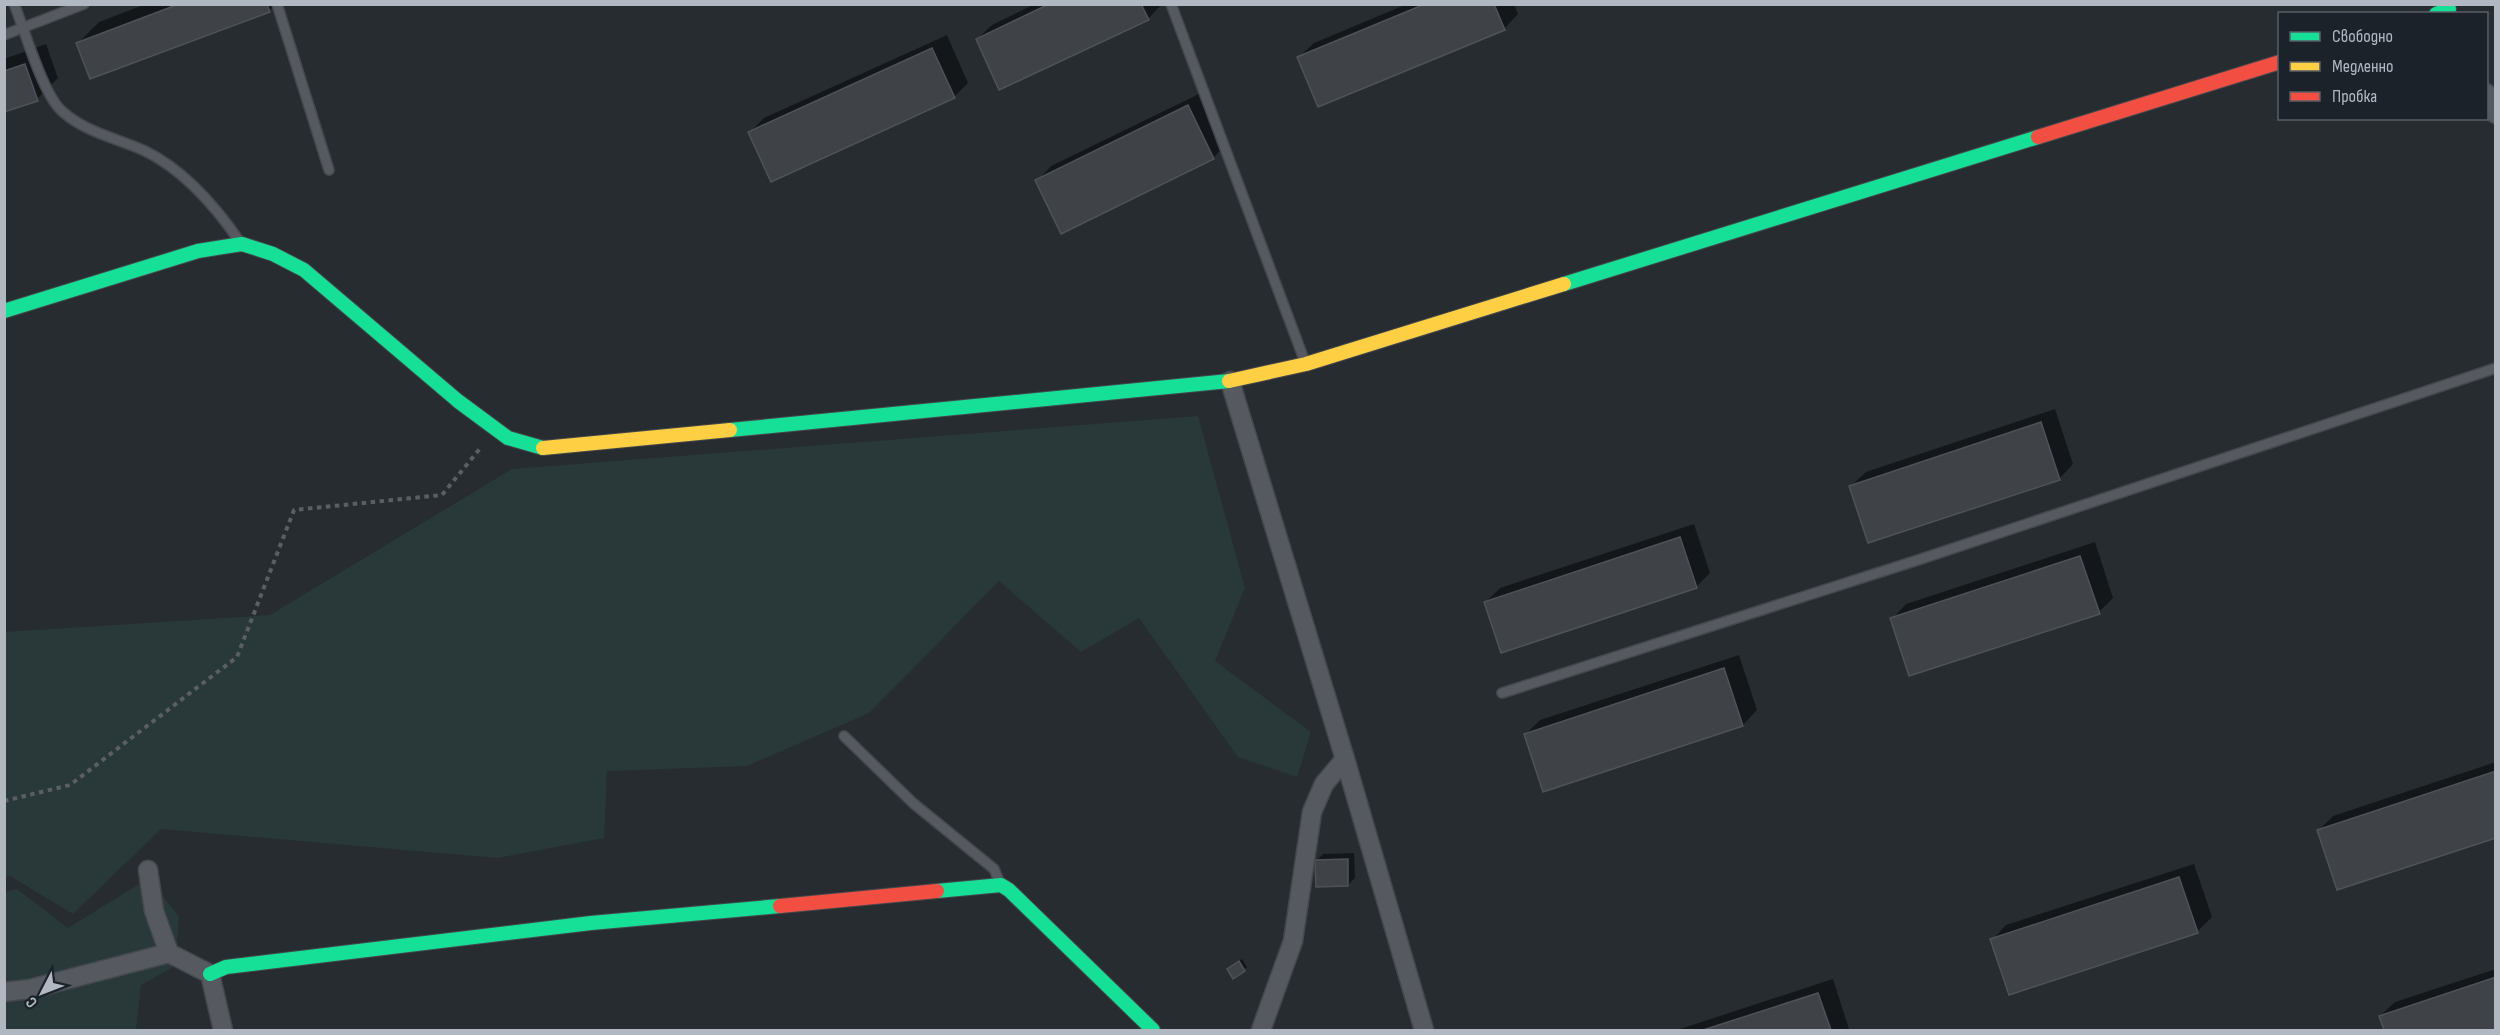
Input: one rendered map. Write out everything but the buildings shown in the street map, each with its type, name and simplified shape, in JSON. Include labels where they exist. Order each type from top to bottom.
[{"type":"street","points":[[4,311],[198,251],[242,244],[273,254],[304,270],[458,401],[508,438],[544,448],[1230,381],[1306,364],[2278,63]]},
{"type":"street","points":[[2488,95],[2496,114]]},
{"type":"street","points":[[1230,381],[1345,759],[1424,1030]]},
{"type":"street","points":[[1261,1030],[1293,941],[1312,812],[1324,784],[1345,759]]},
{"type":"street","points":[[148,870],[154,911],[169,953]]},
{"type":"street","points":[[210,974],[226,967],[591,923],[1001,885],[1009,890],[1153,1030]]},
{"type":"street","points":[[4,992],[30,989],[169,953],[210,974],[223,1030]]},
{"type":"lane","points":[[14,4],[50,95],[62,112],[78,123],[148,152],[189,181],[226,221],[242,244]]},
{"type":"lane","points":[[4,35],[84,4]]},
{"type":"lane","points":[[277,4],[329,170]]},
{"type":"lane","points":[[1172,4],[1306,364]]},
{"type":"lane","points":[[1502,693],[1918,560],[2496,368]]},
{"type":"lane","points":[[844,736],[913,803],[994,869],[1001,885]]},
{"type":"path","points":[[4,801],[70,785],[237,657],[294,510],[442,495],[496,429]]},
{"type":"shaded area","points":[[1198,416],[1245,588],[1215,661],[1311,732],[1297,777],[1238,757],[1139,618],[1081,652],[999,581],[869,713],[747,766],[607,771],[604,838],[498,858],[161,829],[73,914],[10,876],[5,878],[5,632],[270,615],[512,469]]},
{"type":"shaded area","points":[[149,878],[179,917],[175,966],[141,985],[136,1030],[5,1030],[5,892],[17,889],[68,928]]},
{"type":"traffic: fast","points":[[2441,12],[2449,9],[2447,4]]},
{"type":"traffic: fast","points":[[1564,284],[2038,137]]},
{"type":"traffic: fast","points":[[4,311],[198,251],[242,244],[273,254],[304,270],[458,401],[508,438],[543,448]]},
{"type":"traffic: fast","points":[[730,430],[1229,381]]},
{"type":"traffic: fast","points":[[937,891],[1001,885],[1009,890],[1153,1030]]},
{"type":"traffic: fast","points":[[210,974],[226,967],[591,923],[780,906]]},
{"type":"traffic: slow","points":[[1229,381],[1306,364],[1564,284]]},
{"type":"traffic: slow","points":[[543,448],[730,430]]},
{"type":"traffic: jam","points":[[2038,137],[2278,63]]},
{"type":"traffic: jam","points":[[780,906],[937,891]]}]
